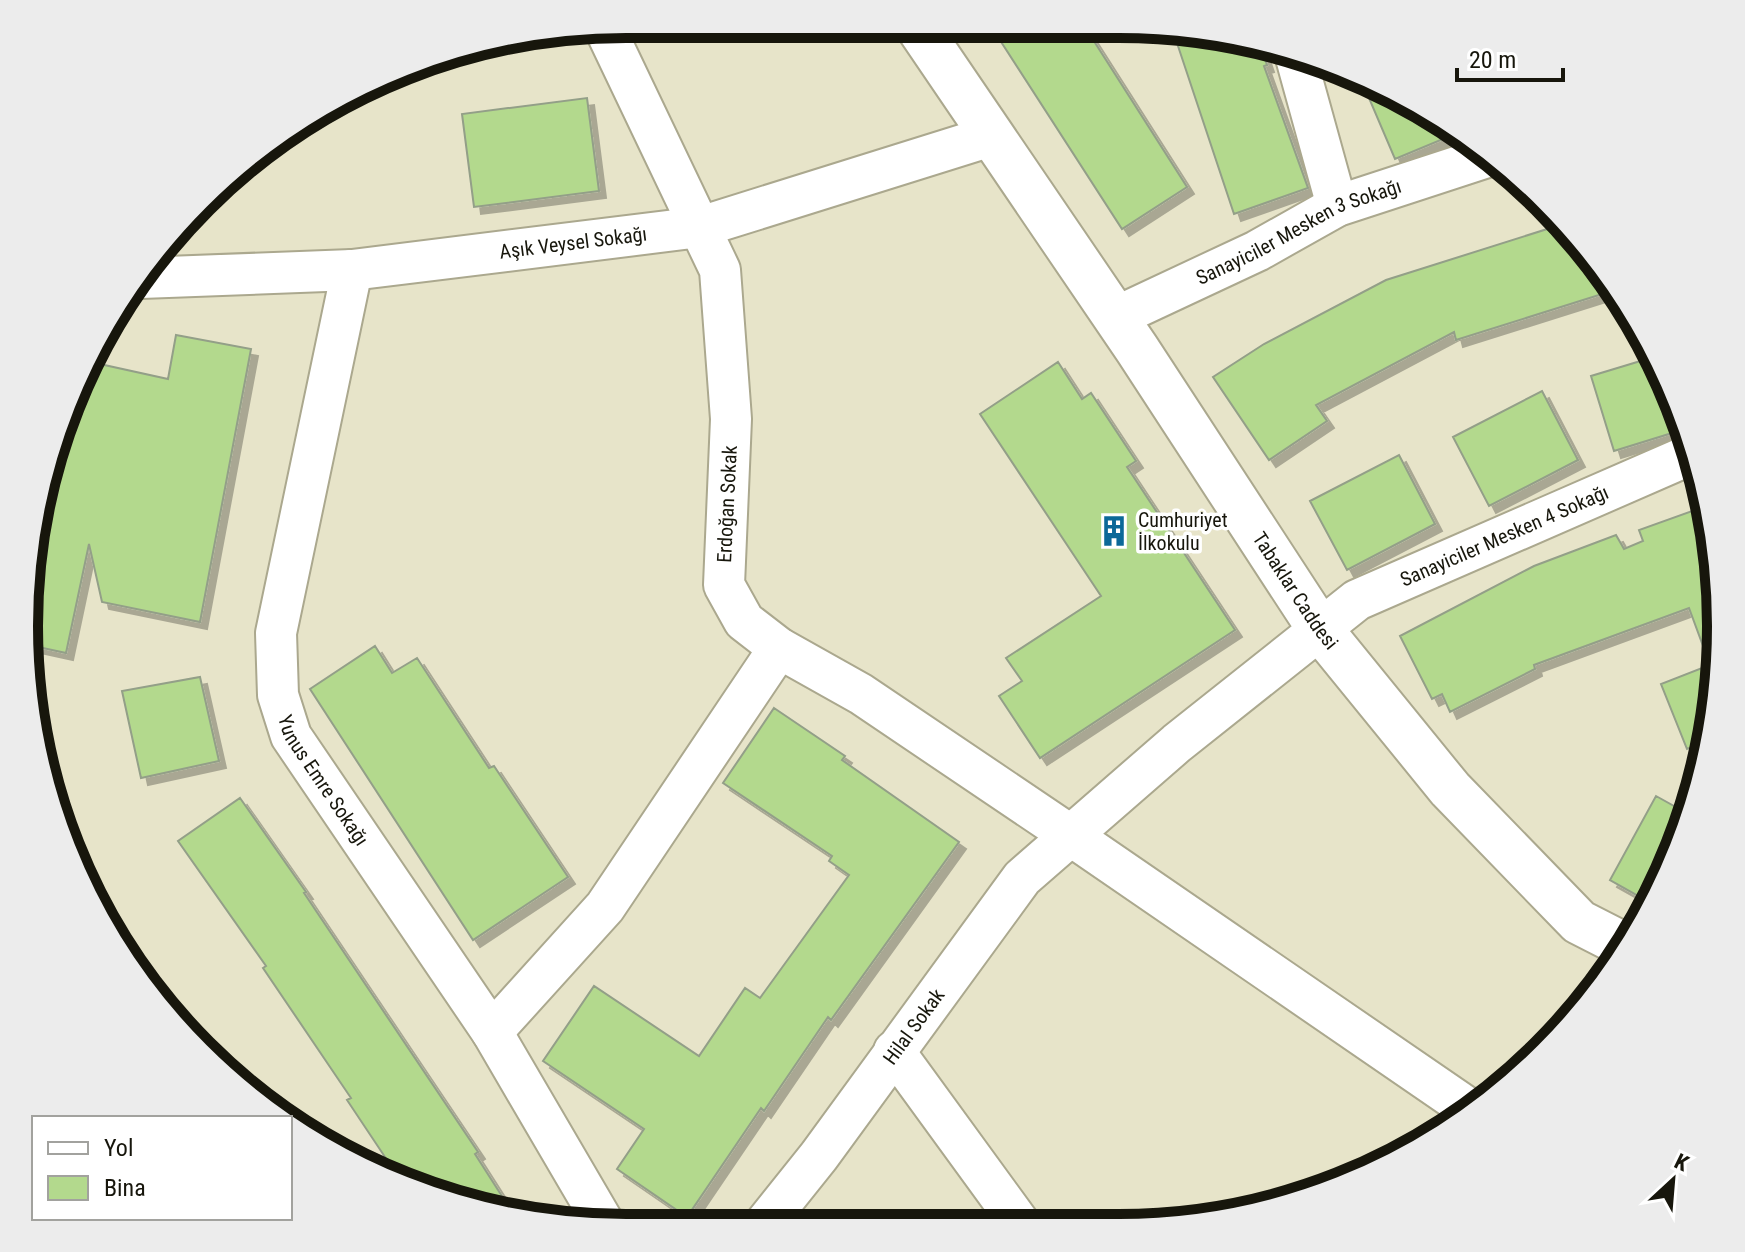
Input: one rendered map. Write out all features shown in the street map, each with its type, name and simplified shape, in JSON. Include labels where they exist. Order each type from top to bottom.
[{"type":"street","name":"Erdoğan Sokak","points":[[609,38],[720,270],[731,419],[724,585],[744,621],[779,648]]},
{"type":"street","name":"Tabaklar Caddesi","points":[[925,38],[1116,317],[1319,628],[1450,789],[1482,823],[1579,922],[1615,941]]},
{"type":"street","points":[[1298,66],[1337,206]]},
{"type":"street","name":"Aşık Veysel Sokağı","points":[[153,278],[352,270],[700,227],[991,136]]},
{"type":"street","name":"Sanayiciler Mesken 3 Sokağı","points":[[1116,317],[1257,251],[1337,206],[1477,160]]},
{"type":"street","name":"Yunus Emre Sokağı","points":[[352,270],[276,633],[278,695],[291,736],[492,1032],[598,1213]]},
{"type":"street","name":"Sanayiciler Mesken 4 Sokağı","points":[[1319,628],[1357,600],[1682,458]]},
{"type":"street","name":"Hilal Sokak","points":[[773,1214],[819,1156],[1022,878],[1319,628]]},
{"type":"street","points":[[492,1032],[605,907],[779,648],[861,694],[1461,1104]]},
{"type":"street","points":[[894,1051],[1013,1214]]},
{"type":"building","points":[[999,38],[1092,38],[1187,187],[1122,229]]},
{"type":"building","points":[[1176,41],[1264,56],[1267,65],[1264,66],[1308,188],[1234,214]]},
{"type":"building","points":[[1367,94],[1447,138],[1395,159]]},
{"type":"building","points":[[587,98],[599,191],[474,207],[462,114]]},
{"type":"building","points":[[1551,228],[1604,293],[1456,340],[1454,332],[1316,405],[1327,421],[1269,460],[1213,377],[1264,344],[1386,280]]},
{"type":"building","points":[[176,335],[251,349],[200,622],[102,602],[89,544],[66,653],[39,647],[39,588],[49,511],[69,437],[99,366],[168,379]]},
{"type":"building","points":[[1643,360],[1674,432],[1614,451],[1591,376]]},
{"type":"building","name":"Cumhuriyet İlkokulu","points":[[1058,362],[1082,399],[1091,393],[1136,461],[1127,467],[1235,630],[1040,758],[999,696],[1022,681],[1006,658],[1101,596],[980,414]]},
{"type":"building","points":[[1542,391],[1578,460],[1489,506],[1453,437]]},
{"type":"building","points":[[1399,455],[1435,524],[1347,570],[1310,501]]},
{"type":"building","points":[[1696,510],[1706,588],[1706,655],[1689,608],[1534,665],[1535,669],[1450,712],[1442,694],[1432,699],[1400,636],[1534,566],[1616,535],[1624,549],[1643,541],[1639,530]]},
{"type":"building","points":[[375,646],[392,673],[417,658],[489,768],[494,766],[568,877],[473,940],[310,689]]},
{"type":"building","points":[[1706,667],[1695,746],[1687,749],[1661,684]]},
{"type":"building","points":[[200,677],[219,761],[141,778],[122,691]]},
{"type":"building","points":[[774,708],[845,756],[842,760],[959,842],[831,1020],[828,1017],[764,1111],[761,1108],[689,1214],[683,1214],[617,1169],[644,1129],[543,1061],[594,986],[699,1056],[745,988],[760,998],[849,875],[829,861],[832,856],[723,783]]},
{"type":"building","points":[[1656,796],[1678,808],[1640,897],[1610,880]]},
{"type":"building","points":[[240,798],[478,1152],[475,1154],[505,1202],[437,1183],[389,1164],[347,1100],[351,1098],[263,968],[266,966],[178,841]]},
{"type":"place","name":"Cumhuriyet İlkokulu","points":[[1114,531]]}]
